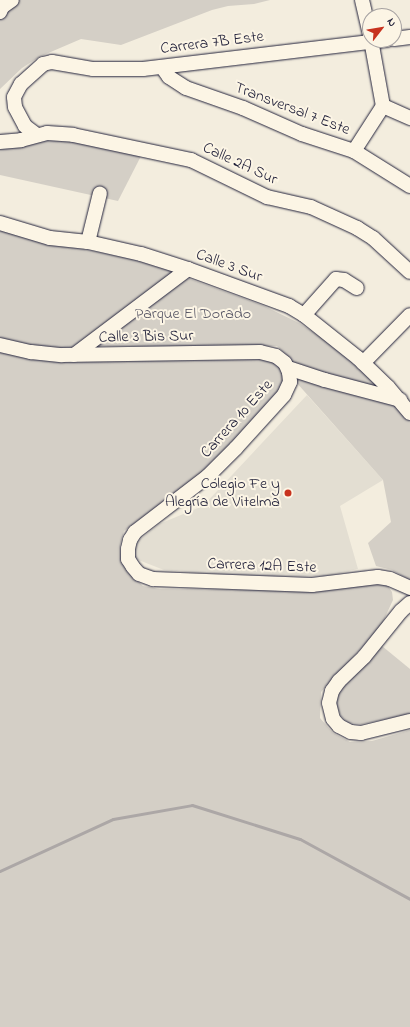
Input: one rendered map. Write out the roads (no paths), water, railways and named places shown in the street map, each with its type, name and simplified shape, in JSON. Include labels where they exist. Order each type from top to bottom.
[{"type":"street","points":[[0,12],[2,7],[12,0]]},
{"type":"street","name":"Carrera 7B Este","points":[[36,134],[25,126],[15,107],[14,97],[21,84],[43,64],[52,62],[93,69],[143,69],[362,40]]},
{"type":"street","points":[[354,151],[383,106],[373,48]]},
{"type":"street","name":"Transversal 7 Este","points":[[162,67],[169,77],[186,88],[243,108],[302,134],[354,151],[410,186]]},
{"type":"street","points":[[383,106],[410,118]]},
{"type":"street","name":"Calle 2A Sur","points":[[0,142],[21,140],[36,134],[47,133],[93,138],[198,162],[267,197],[311,207],[358,228],[373,238],[410,272]]},
{"type":"street","points":[[88,242],[100,193]]},
{"type":"street","name":"Calle 3 Sur","points":[[0,223],[50,238],[88,242],[142,254],[289,306],[304,315],[363,363],[410,412]]},
{"type":"street","points":[[74,355],[188,269]]},
{"type":"street","points":[[304,315],[336,279],[344,280],[357,288]]},
{"type":"street","points":[[363,363],[410,315]]},
{"type":"street","name":"Calle 3 Bis Sur","points":[[0,344],[31,352],[74,355],[266,353],[281,359],[288,368]]},
{"type":"street","name":"Carrera 10 Este","points":[[288,368],[325,380],[400,400]]},
{"type":"street","name":"Carrera 10 Este","points":[[128,549],[130,540],[135,532],[208,476],[281,399],[288,387],[290,377],[288,368]]},
{"type":"street","name":"Carrera 12A Este","points":[[128,549],[128,559],[132,567],[139,574],[152,579],[312,585],[372,577],[396,581],[410,588]]},
{"type":"street","points":[[396,581],[405,607],[375,645],[339,681],[332,691],[329,710],[332,719],[347,732],[360,733],[410,720]]},
{"type":"waterway","points":[[0,871],[113,819],[192,805],[300,839],[410,899]]},
{"type":"place","name":"Colegio Fe y Alegría de Vitelma","points":[[288,493]]},
{"type":"park label","name":"Parque El Dorado","points":[[193,314]]}]
